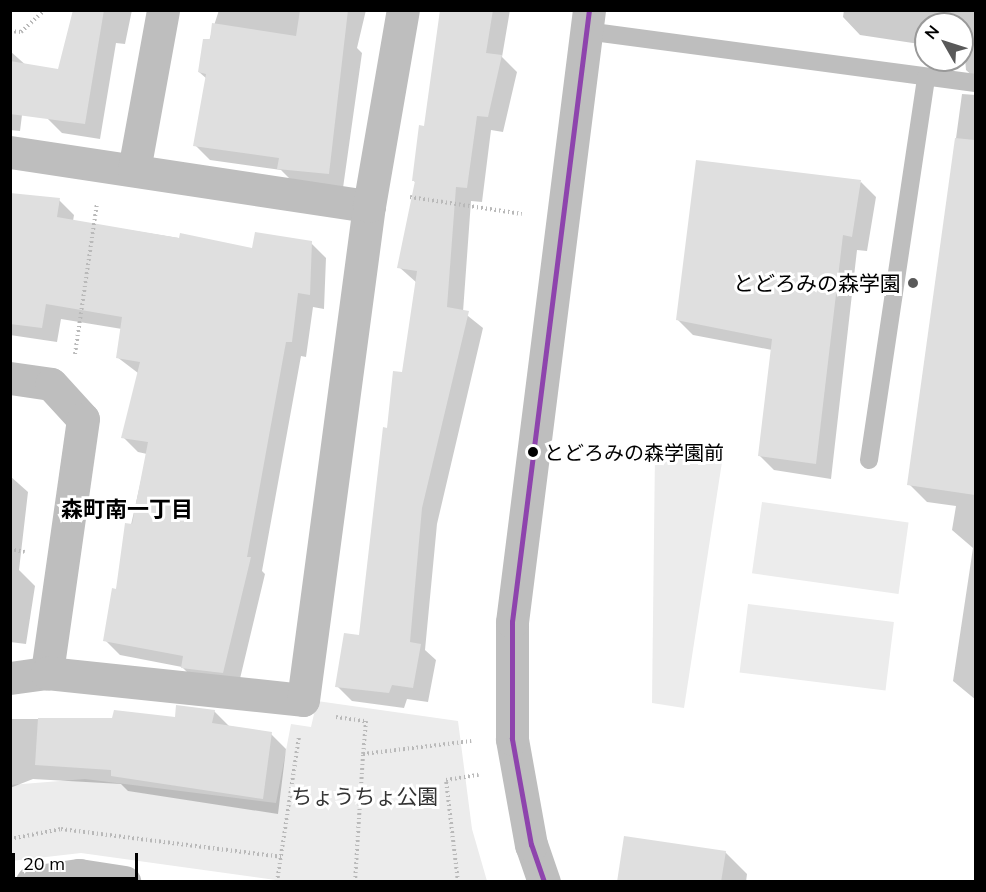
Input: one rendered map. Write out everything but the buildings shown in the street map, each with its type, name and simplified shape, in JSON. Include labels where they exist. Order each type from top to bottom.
[{"type":"street","points":[[119,168],[163,10]]},
{"type":"street","points":[[10,678],[47,673],[303,700],[369,206],[403,10]]},
{"type":"street","points":[[544,882],[531,845],[512,739],[512,622],[587,21]]},
{"type":"street","points":[[10,152],[369,206]]},
{"type":"street","points":[[10,378],[51,384],[83,419],[47,673]]},
{"type":"street","points":[[32,882],[79,874],[124,882]]},
{"type":"lane","points":[[587,21],[926,77],[975,83]]},
{"type":"lane","points":[[869,460],[926,77]]},
{"type":"path","points":[[10,31],[21,33],[45,10]]},
{"type":"path","points":[[51,384],[74,361],[119,168]]},
{"type":"path","points":[[369,206],[396,195],[522,214]]},
{"type":"path","points":[[277,882],[283,857],[303,700]]},
{"type":"path","points":[[342,718],[366,721],[355,882]]},
{"type":"path","points":[[363,754],[471,741]]},
{"type":"path","points":[[458,882],[446,780],[479,775]]},
{"type":"path","points":[[10,838],[61,829],[283,857]]},
{"type":"green space","points":[[655,453],[722,462],[684,708],[652,703]]},
{"type":"green space","points":[[762,502],[909,523],[899,594],[752,573]]},
{"type":"green space","points":[[748,604],[894,622],[885,690],[740,672]]},
{"type":"green space","name":"ちょうちょ公園","points":[[317,701],[458,721],[472,829],[487,881],[283,881],[81,853],[11,861],[10,785],[85,779],[276,803],[291,724],[311,727]]},
{"type":"transit line","points":[[544,882],[531,845],[512,739],[512,622],[589,10]]},
{"type":"place","name":"とどろみの森学園","points":[[913,283]]},
{"type":"place","name":"とどろみの森学園前","points":[[533,452]]},
{"type":"district","name":"森町南一丁目","points":[[127,510]]}]
